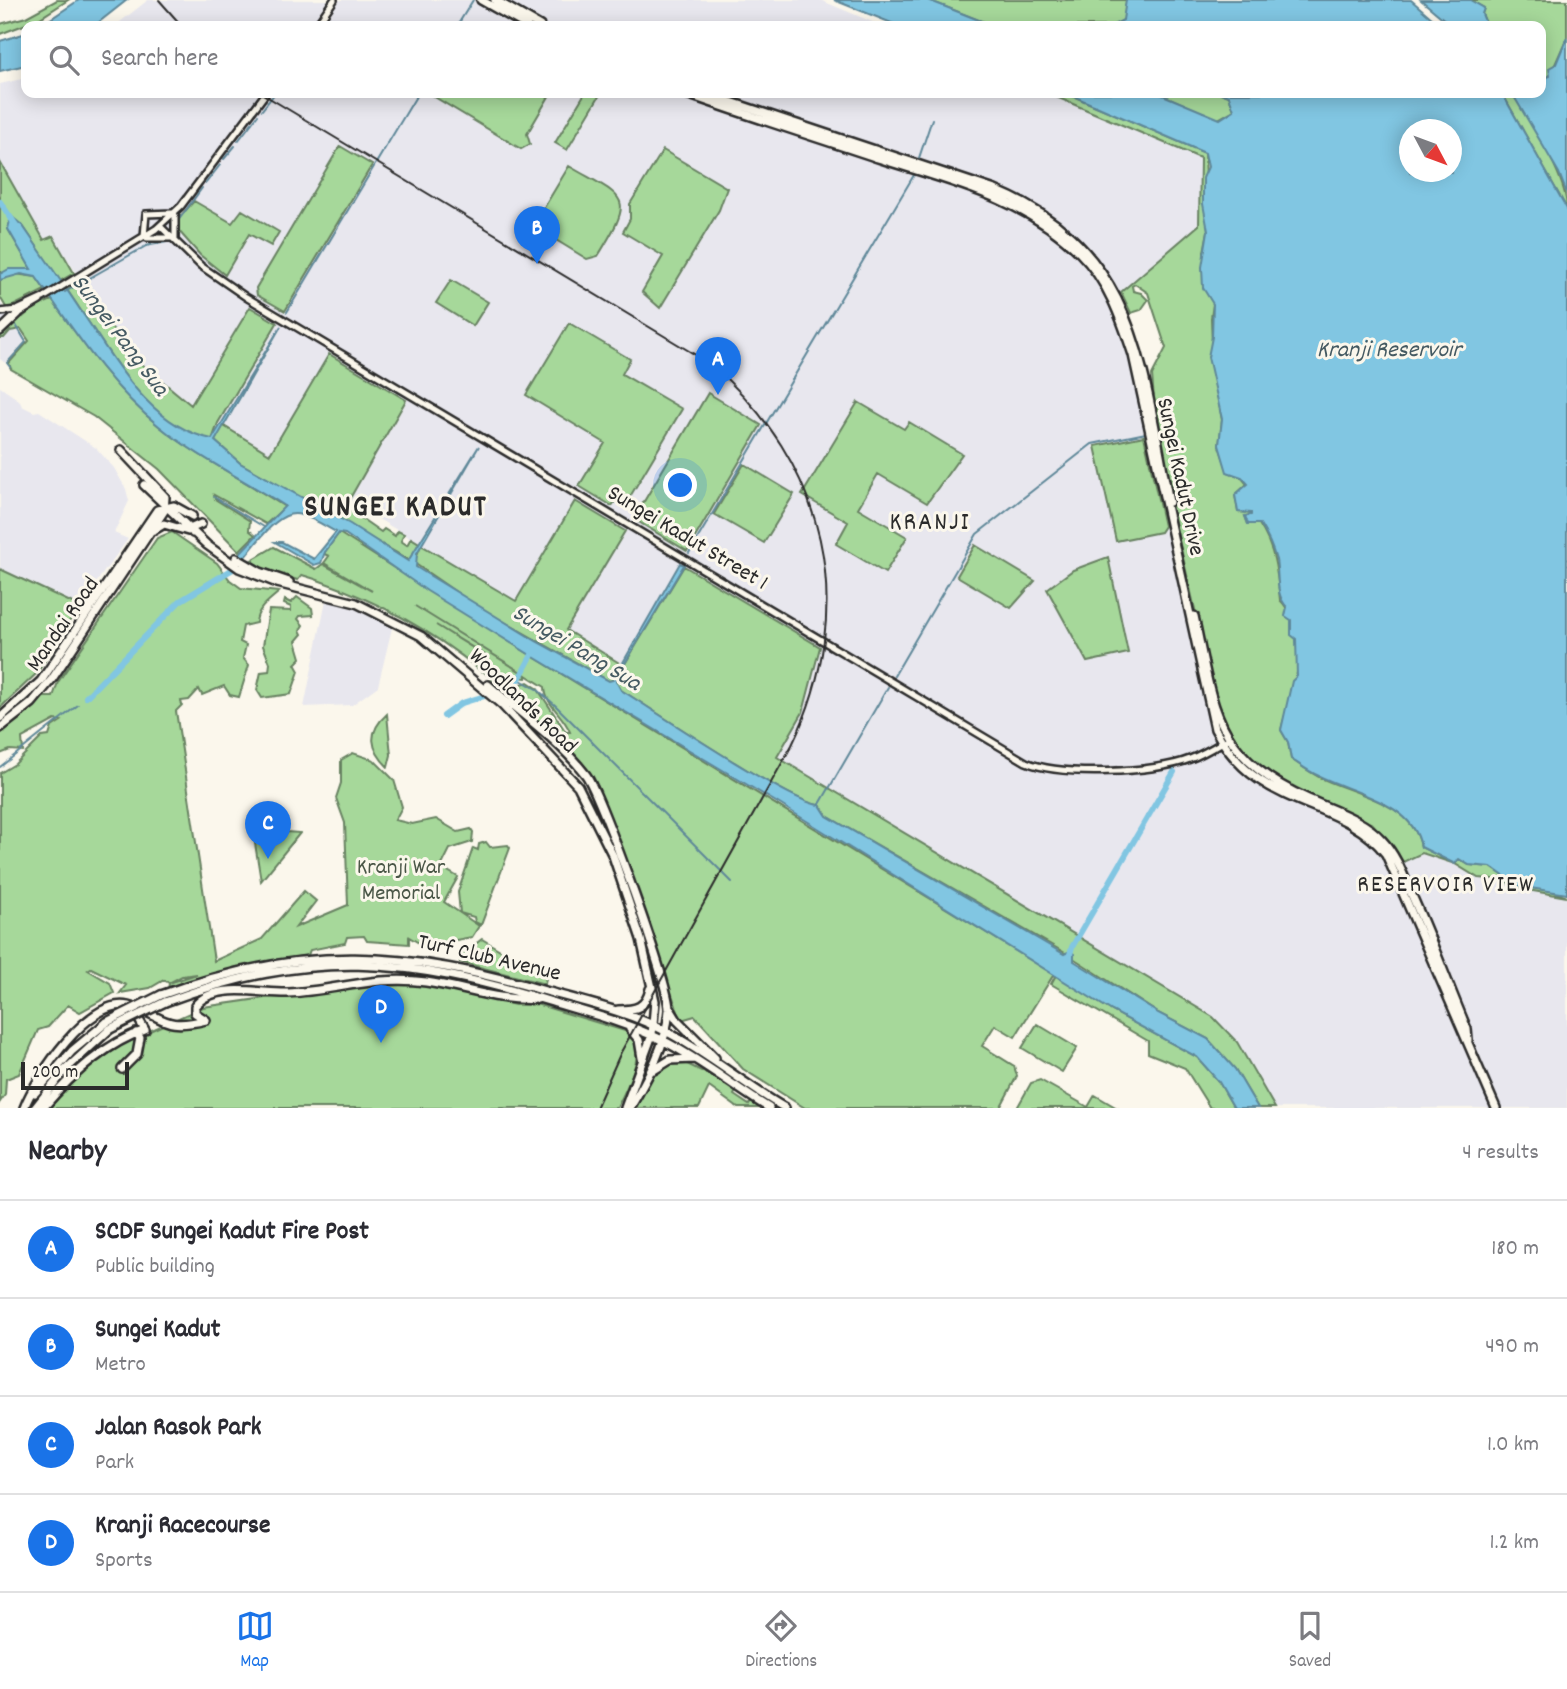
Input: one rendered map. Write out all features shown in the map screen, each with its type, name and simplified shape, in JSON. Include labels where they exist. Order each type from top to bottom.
[{"type":"main road","points":[[481,0],[518,21]]},
{"type":"main road","points":[[495,0],[531,21]]},
{"type":"main road","name":"Sungei Kadut Drive","points":[[699,98],[1008,201],[1038,217],[1082,254],[1103,282],[1117,309],[1133,355],[1215,729],[1267,778],[1367,827],[1389,847],[1431,940],[1496,1108]]},
{"type":"main road","name":"Sungei Kadut Drive","points":[[719,98],[1004,194],[1047,217],[1097,264],[1119,299],[1135,344],[1213,704],[1225,741]]},
{"type":"main road","points":[[0,331],[18,314]]},
{"type":"main road","points":[[121,450],[163,495],[165,506]]},
{"type":"main road","name":"Woodlands Road","points":[[153,510],[144,485],[193,532],[237,563],[276,583],[356,603],[402,624],[442,652],[482,686],[578,786],[597,820],[635,920],[655,1001],[652,1035],[625,1108]]},
{"type":"main road","points":[[147,524],[154,500],[150,492]]},
{"type":"main road","points":[[147,524],[157,510],[165,506],[178,507],[192,516]]},
{"type":"main road","name":"Mandai Road","points":[[0,728],[32,703],[81,636],[165,506]]},
{"type":"main road","name":"Mandai Road","points":[[0,718],[41,681],[147,524]]},
{"type":"main road","points":[[148,535],[164,524],[193,532],[192,528],[201,524]]},
{"type":"main road","name":"Woodlands Road","points":[[237,563],[278,578],[346,594],[395,614],[450,652],[550,738],[588,778],[598,797],[662,972],[669,1007],[664,1041],[651,1073],[630,1108]]},
{"type":"main road","points":[[71,637],[81,636]]},
{"type":"main road","points":[[543,747],[550,738]]},
{"type":"main road","name":"Turf Club Avenue","points":[[24,1108],[72,1051],[108,1026],[201,981],[300,959],[381,958],[471,970],[614,1010],[666,1032],[723,1067]]},
{"type":"main road","name":"Turf Club Avenue","points":[[163,999],[259,973],[329,965],[424,969],[544,999],[652,1035],[695,1059],[769,1108]]},
{"type":"main road","points":[[24,1108],[47,1067],[78,1031],[106,1009],[127,1006],[169,1024],[206,1020],[195,1013],[195,1006],[211,995],[243,990],[288,993],[389,980],[426,982],[518,1000],[544,999]]},
{"type":"main road","points":[[614,1010],[639,1008],[648,998],[651,983]]},
{"type":"main road","points":[[43,1108],[80,1069],[145,1030],[135,1013],[127,1006]]},
{"type":"main road","points":[[669,1007],[677,1020],[723,1067],[785,1108]]},
{"type":"main road","points":[[621,1023],[639,1040],[642,1066]]},
{"type":"main road","name":"Turf Club Avenue","points":[[35,1108],[65,1070],[108,1026]]},
{"type":"main road","points":[[122,1069],[139,1051],[140,1038],[136,1033]]},
{"type":"main road","points":[[651,1073],[667,1061],[695,1059]]},
{"type":"street","points":[[319,21],[334,0]]},
{"type":"street","points":[[0,313],[17,310],[68,284],[160,226],[175,212],[262,98]]},
{"type":"street","points":[[143,239],[148,226],[146,214],[175,212]]},
{"type":"street","points":[[143,239],[160,236],[175,239],[175,212]]},
{"type":"street","name":"Sungei Kadut Street 1","points":[[160,226],[201,266],[246,297],[1026,762],[1040,768],[1067,772],[1152,768],[1190,759],[1225,741]]},
{"type":"street","points":[[18,314],[44,297]]},
{"type":"shaded area","points":[[148,0],[820,0],[870,21],[121,21]]},
{"type":"shaded area","points":[[21,79],[21,98],[1059,98],[1200,157],[1199,225],[1121,293],[1227,732],[1290,792],[1372,826],[1403,862],[1421,853],[1455,864],[1478,878],[1506,880],[1511,887],[1567,897],[1567,1108],[1275,1108],[1237,1042],[1208,1014],[201,413],[150,373],[115,335],[53,236],[44,241],[0,162],[0,84]]},
{"type":"shaded area","points":[[0,302],[25,341],[5,363],[0,359]]},
{"type":"shaded area","points":[[0,387],[19,400],[22,406],[34,412],[39,411],[96,448],[114,468],[126,489],[129,501],[114,533],[128,539],[79,606],[0,569]]},
{"type":"shaded area","points":[[326,600],[365,611],[393,624],[378,686],[352,705],[304,707]]},
{"type":"green space","points":[[57,0],[68,0],[37,20],[21,21],[21,26],[0,34],[0,24],[26,17]]},
{"type":"green space","points":[[928,0],[1126,0],[1122,21],[981,21]]},
{"type":"green space","points":[[1470,0],[1567,0],[1567,37],[1550,76],[1546,77],[1546,21],[1485,21],[1482,14],[1484,8]]},
{"type":"green space","points":[[436,98],[548,98],[527,134],[530,144],[521,149]]},
{"type":"green space","points":[[582,98],[598,98],[567,150],[555,143]]},
{"type":"green space","points":[[1059,98],[1078,98],[1205,153],[1208,231],[1204,252],[1213,304],[1213,374],[1222,420],[1219,446],[1228,472],[1241,477],[1247,484],[1235,495],[1238,512],[1251,513],[1252,515],[1245,516],[1248,524],[1259,524],[1269,542],[1280,600],[1293,625],[1297,669],[1281,730],[1288,742],[1291,759],[1319,777],[1394,810],[1406,819],[1416,832],[1421,847],[1455,864],[1422,853],[1403,862],[1373,824],[1290,792],[1255,769],[1227,733],[1216,700],[1158,450],[1152,375],[1166,348],[1148,293],[1135,284],[1132,286],[1133,291],[1141,293],[1148,300],[1141,310],[1131,313],[1121,292],[1199,225],[1200,158]]},
{"type":"green space","points":[[1170,98],[1230,98],[1234,110],[1218,119]]},
{"type":"green space","points":[[1505,98],[1515,98],[1537,133],[1561,181],[1567,209]]},
{"type":"green space","points":[[340,146],[372,165],[285,311],[257,295],[256,288]]},
{"type":"green space","points":[[663,150],[727,188],[719,210],[660,308],[642,292],[663,256],[623,232],[630,219],[630,204]]},
{"type":"green space","points":[[0,162],[44,240],[53,236],[74,273],[60,281],[23,226],[12,222],[8,229],[32,270],[13,269],[0,274]]},
{"type":"green space","points":[[569,166],[614,193],[620,201],[618,221],[610,236],[598,256],[587,259],[533,226]]},
{"type":"green space","points":[[194,201],[232,223],[242,210],[279,232],[271,246],[249,234],[225,275],[200,255],[178,230],[178,219]]},
{"type":"green space","points":[[15,274],[36,277],[45,290],[7,309],[0,297],[0,280]]},
{"type":"green space","points":[[451,280],[488,302],[473,326],[436,303]]},
{"type":"green space","points":[[80,283],[132,356],[191,405],[250,307],[277,323],[218,423],[212,440],[193,436],[172,424],[137,391],[106,350],[67,290]]},
{"type":"green space","points":[[52,300],[101,367],[144,413],[189,448],[285,507],[266,524],[214,495],[215,499],[250,521],[249,530],[255,535],[239,551],[159,469],[94,417],[11,369],[9,363],[29,341],[21,329],[10,331],[4,338],[0,338],[0,333],[20,315],[23,317],[33,308]]},
{"type":"green space","points":[[569,323],[630,359],[622,374],[682,409],[628,500],[619,495],[612,506],[579,486],[605,443],[526,395]]},
{"type":"green space","points":[[329,354],[406,400],[345,507],[381,532],[384,529],[395,536],[398,531],[404,534],[401,541],[407,545],[411,538],[419,543],[411,561],[240,463],[215,441],[222,425],[270,454]]},
{"type":"green space","points":[[708,393],[761,425],[687,551],[637,521],[636,515]]},
{"type":"green space","points":[[858,402],[904,429],[909,422],[962,454],[927,503],[878,474],[858,508],[907,537],[885,573],[836,544],[848,522],[802,495]]},
{"type":"green space","points":[[1144,436],[1164,526],[1160,532],[1116,541],[1095,446]]},
{"type":"green space","points":[[744,464],[794,494],[764,543],[714,514]]},
{"type":"green space","points":[[575,501],[625,531],[566,630],[621,664],[613,680],[609,681],[478,607],[414,563],[421,545],[516,601]]},
{"type":"green space","name":"Kranji War Memorial","points":[[172,532],[217,563],[230,580],[241,588],[279,592],[261,609],[256,623],[243,626],[240,642],[246,645],[243,658],[249,665],[239,697],[230,695],[224,686],[202,695],[199,689],[189,700],[181,701],[182,705],[176,711],[214,961],[262,939],[304,891],[316,901],[296,927],[348,905],[345,823],[336,798],[341,783],[341,760],[353,753],[374,760],[394,780],[402,807],[395,820],[412,824],[436,819],[458,832],[471,829],[472,842],[450,849],[441,867],[458,877],[444,902],[479,926],[472,937],[424,946],[409,937],[409,944],[367,941],[364,936],[347,937],[345,943],[310,950],[308,955],[237,967],[168,990],[169,983],[164,980],[150,988],[120,993],[126,985],[91,968],[88,970],[110,983],[114,993],[80,1012],[68,1005],[48,1027],[38,1030],[19,1074],[6,1079],[5,1095],[0,1102],[0,773],[15,764],[42,737],[49,736],[52,727],[61,721],[55,720],[22,738],[23,751],[10,750],[0,754],[0,734],[43,697],[53,697],[58,682],[157,538]],"holes":[[[197,974],[169,983],[182,976]]]},
{"type":"green space","points":[[339,533],[532,656],[1054,974],[1015,1037],[995,1025],[982,1046],[1014,1066],[1017,1076],[1000,1108],[805,1108],[743,1069],[695,1016],[681,1020],[598,787],[543,723],[536,722],[499,691],[528,682],[537,688],[566,732],[570,732],[551,705],[545,687],[526,675],[526,678],[502,676],[493,680],[483,671],[485,655],[436,625],[484,655],[481,671],[422,629],[381,607],[302,575],[298,580],[271,573],[250,561],[274,547],[316,569],[323,564],[372,591],[324,563],[329,556],[324,554]]},
{"type":"green space","points":[[975,545],[1035,581],[1011,608],[957,576]]},
{"type":"green space","points":[[1108,557],[1128,653],[1087,662],[1047,589],[1073,570]]},
{"type":"green space","points":[[684,566],[820,647],[803,712],[777,757],[1213,1017],[1237,1042],[1275,1108],[1258,1108],[1235,1069],[1208,1039],[1158,1013],[1067,954],[827,816],[820,805],[806,801],[754,774],[621,690],[616,681],[617,677]]},
{"type":"green space","points":[[0,569],[79,606],[37,673],[0,708]]},
{"type":"green space","points":[[297,597],[312,608],[313,615],[300,616],[298,619],[303,625],[300,630],[302,634],[296,641],[301,658],[295,664],[299,671],[291,694],[262,698],[257,690],[261,672],[269,671],[270,663],[263,646],[269,610],[291,611],[291,607],[284,604],[285,600],[291,603]]},
{"type":"green space","points":[[387,714],[391,755],[388,767],[377,754],[373,740],[376,727]]},
{"type":"green space","points":[[286,832],[300,833],[261,881],[254,837]]},
{"type":"green space","points":[[486,842],[490,847],[508,845],[510,848],[481,925],[475,922],[474,917],[460,913],[458,892],[473,848],[478,850],[479,844]]},
{"type":"green space","points":[[1459,859],[1469,865],[1491,867],[1518,886],[1544,888],[1567,897],[1511,887],[1506,880],[1478,878],[1455,864]]},
{"type":"green space","points":[[482,939],[528,967],[547,970],[545,984],[460,962],[461,955]]},
{"type":"green space","points":[[1056,975],[1112,1011],[1197,1057],[1219,1082],[1234,1108],[1210,1108],[1185,1068],[1148,1053],[1148,1041],[1051,984]]},
{"type":"green space","points":[[375,982],[426,983],[515,1005],[536,1004],[625,1031],[633,1038],[636,1047],[637,1057],[631,1078],[617,1108],[49,1108],[87,1068],[105,1056],[132,1039],[203,1007]]},
{"type":"green space","points":[[1037,1024],[1077,1048],[1062,1072],[1022,1048]]},
{"type":"green space","points":[[681,1061],[726,1083],[736,1091],[734,1095],[749,1105],[751,1102],[763,1108],[738,1108],[709,1087],[699,1108],[634,1108],[657,1072]]},
{"type":"green space","points":[[1040,1080],[1088,1107],[1095,1095],[1117,1108],[1017,1108],[1031,1083]]},
{"type":"water","points":[[79,0],[127,0],[100,21],[48,21]]},
{"type":"water","points":[[834,0],[928,0],[981,21],[886,21]]},
{"type":"water","points":[[1126,0],[1411,0],[1435,21],[1121,21]]},
{"type":"water","points":[[1421,0],[1470,0],[1484,8],[1482,14],[1485,21],[1446,21]]},
{"type":"water","points":[[21,35],[21,66],[0,71],[0,41]]},
{"type":"water","points":[[1567,37],[1567,194],[1559,173],[1515,98],[1546,98],[1546,77],[1550,76],[1549,68],[1556,64]]},
{"type":"water","name":"Kranji Reservoir","points":[[1078,98],[1170,98],[1220,119],[1234,110],[1230,98],[1505,98],[1567,209],[1567,894],[1518,886],[1491,867],[1469,865],[1459,859],[1455,864],[1421,847],[1416,832],[1395,810],[1315,774],[1291,759],[1288,742],[1281,730],[1292,681],[1297,676],[1296,639],[1291,635],[1291,620],[1285,616],[1287,607],[1279,591],[1276,560],[1269,541],[1260,524],[1248,524],[1245,516],[1251,513],[1238,512],[1235,495],[1248,484],[1242,477],[1227,472],[1219,445],[1222,419],[1208,357],[1212,337],[1213,304],[1203,288],[1202,267],[1208,231],[1203,204],[1203,178],[1208,167],[1205,153]]},
{"type":"water","points":[[11,216],[23,226],[121,370],[152,406],[190,432],[212,439],[281,326],[215,441],[240,463],[350,524],[408,561],[479,446],[417,553],[416,567],[536,641],[609,681],[613,680],[680,563],[684,565],[618,675],[616,681],[621,690],[754,774],[806,801],[820,805],[827,816],[1064,954],[1070,951],[1074,954],[1074,961],[1158,1013],[1208,1039],[1235,1069],[1258,1108],[1234,1108],[1219,1082],[1197,1057],[1112,1011],[781,805],[532,656],[427,591],[345,534],[339,533],[325,552],[321,563],[314,565],[275,542],[282,542],[314,559],[336,532],[310,518],[293,514],[276,522],[243,559],[238,555],[285,506],[189,448],[141,410],[93,356],[36,277],[21,274],[0,280],[0,274],[9,269],[31,269],[8,229]]},
{"type":"waterway","points":[[460,21],[473,0]]},
{"type":"waterway","points":[[262,110],[271,98]]},
{"type":"waterway","points":[[287,312],[415,98]]},
{"type":"waterway","points":[[238,141],[258,115]]},
{"type":"waterway","points":[[918,161],[932,119]]},
{"type":"waterway","points":[[224,159],[235,146]]},
{"type":"waterway","points":[[206,183],[220,165]]},
{"type":"waterway","points":[[689,553],[914,175]]},
{"type":"waterway","points":[[178,221],[202,188]]},
{"type":"waterway","points":[[0,202],[15,224]]},
{"type":"waterway","name":"Sungei Pang Sua","points":[[65,292],[146,246],[167,242]]},
{"type":"waterway","points":[[10,367],[7,363],[26,342],[16,325]]},
{"type":"waterway","points":[[894,676],[977,534],[1092,444],[1146,433]]},
{"type":"waterway","points":[[214,497],[264,527]]},
{"type":"waterway","points":[[86,697],[180,601],[233,569]]},
{"type":"waterway","name":"Sungei Pang Sua","points":[[496,686],[501,681],[519,679],[534,651]]},
{"type":"waterway","points":[[519,679],[538,690],[555,705],[732,882]]},
{"type":"waterway","points":[[820,804],[888,687]]},
{"type":"waterway","points":[[444,716],[462,703],[488,695]]},
{"type":"waterway","points":[[0,767],[78,705]]},
{"type":"waterway","points":[[1069,958],[1072,947],[1174,772]]},
{"type":"railway","points":[[159,0],[178,21]]},
{"type":"railway","points":[[269,98],[709,363],[749,402],[781,445],[805,491],[820,539],[826,590],[824,641],[813,693],[792,745],[621,1052],[596,1108]]},
{"type":"place","name":"Sungei Kadut","points":[[537,264]]},
{"type":"place","name":"SCDF Sungei Kadut Fire Post","points":[[718,395]]},
{"type":"place","name":"Jalan Rasok Park","points":[[268,859]]},
{"type":"place","name":"Kranji Racecourse","points":[[381,1043]]},
{"type":"district","name":"SUNGEI KADUT","points":[[396,509]]},
{"type":"district","name":"KRANJI","points":[[930,523]]},
{"type":"district","name":"RESERVOIR VIEW","points":[[1446,886]]}]
